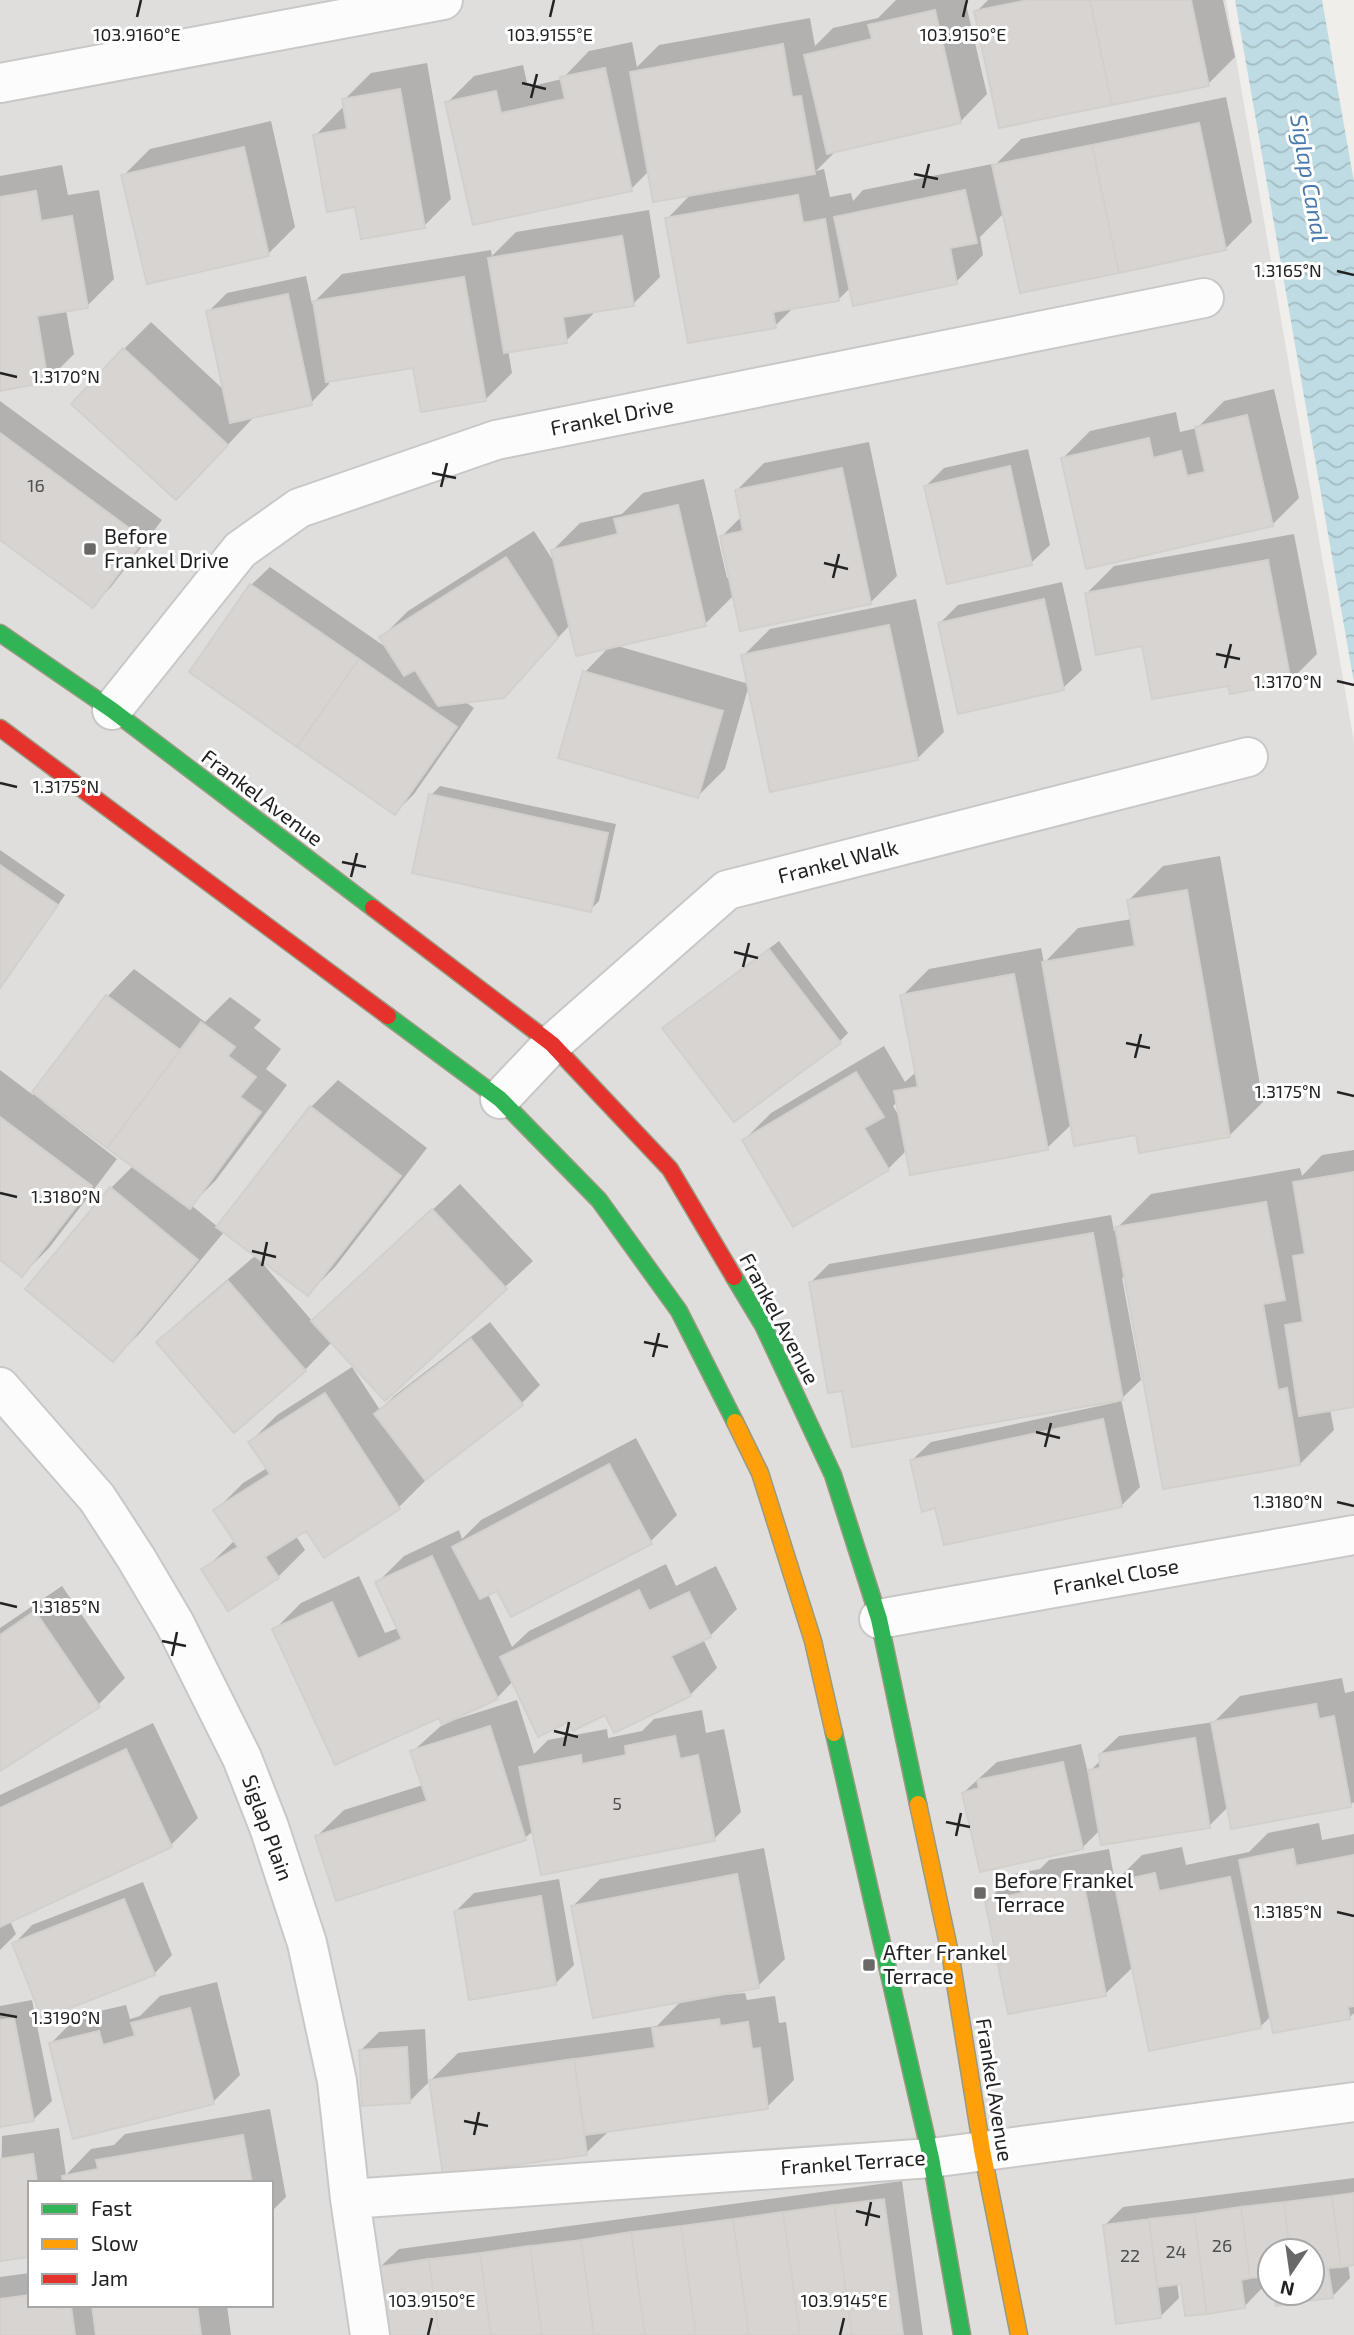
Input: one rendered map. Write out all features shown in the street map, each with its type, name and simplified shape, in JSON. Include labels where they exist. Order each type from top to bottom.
[{"type":"street","points":[[0,83],[443,0]]},
{"type":"street","name":"Frankel Drive","points":[[112,710],[240,550],[299,508],[496,440],[1204,298]]},
{"type":"street","name":"Frankel Avenue","points":[[0,633],[112,710],[552,1044],[670,1169],[763,1325],[833,1475],[878,1619],[951,1958],[982,2150],[1019,2335]]},
{"type":"street","points":[[0,728],[500,1098],[599,1200],[679,1311],[760,1473],[813,1641],[931,2158],[962,2335]]},
{"type":"street","name":"Frankel Walk","points":[[500,1098],[552,1044],[727,890],[1248,757]]},
{"type":"street","name":"Siglap Plain","points":[[0,1387],[97,1498],[175,1624],[242,1758],[269,1827],[307,1943],[337,2081],[350,2199],[370,2335]]},
{"type":"street","name":"Frankel Close","points":[[878,1619],[1354,1535]]},
{"type":"street","name":"Frankel Terrace","points":[[350,2199],[931,2158],[1354,2102]]},
{"type":"shaded area","points":[[0,0],[1226,0],[1354,742],[1354,2335],[0,2335]]},
{"type":"water","name":"Siglap Canal","points":[[1235,0],[1322,0],[1354,182],[1354,683]]},
{"type":"building","points":[[1028,0],[1090,0],[1112,105],[999,128],[974,11]]},
{"type":"building","points":[[1090,0],[1191,0],[1209,86],[1112,105]]},
{"type":"building","points":[[935,10],[961,123],[827,154],[804,55],[872,39],[868,25]]},
{"type":"building","points":[[783,44],[792,97],[801,96],[815,174],[653,202],[630,72]]},
{"type":"building","points":[[605,68],[632,191],[473,225],[445,102],[496,91],[501,113],[565,99],[560,77]]},
{"type":"building","points":[[400,89],[425,228],[361,239],[355,207],[327,212],[313,135],[347,129],[342,99]]},
{"type":"building","points":[[1199,123],[1226,250],[1119,273],[1092,145]]},
{"type":"building","points":[[1092,145],[1119,273],[1020,293],[992,165]]},
{"type":"building","points":[[244,147],[269,256],[147,284],[121,175]]},
{"type":"building","points":[[965,190],[977,243],[950,248],[957,284],[853,306],[834,217]]},
{"type":"building","points":[[36,191],[41,221],[72,216],[88,308],[37,316],[48,382],[0,391],[0,197]]},
{"type":"building","points":[[798,195],[803,223],[825,219],[839,301],[773,312],[776,328],[688,343],[665,218]]},
{"type":"building","points":[[622,236],[634,306],[563,317],[567,343],[504,353],[488,258]]},
{"type":"building","points":[[464,277],[486,401],[421,412],[413,368],[326,382],[313,301]]},
{"type":"building","points":[[288,294],[312,405],[230,423],[206,311]]},
{"type":"building","points":[[123,348],[228,445],[176,500],[71,404]]},
{"type":"building","points":[[1247,415],[1273,526],[1086,569],[1061,458],[1149,438],[1153,458],[1181,451],[1187,476],[1205,472],[1195,427]]},
{"type":"building","points":[[0,433],[144,539],[93,608],[0,540]]},
{"type":"building","points":[[1010,466],[1032,565],[947,584],[924,486]]},
{"type":"building","points":[[842,468],[871,604],[740,631],[720,536],[743,531],[735,490]]},
{"type":"building","points":[[678,505],[706,626],[576,656],[551,550],[618,534],[614,519]]},
{"type":"building","points":[[506,557],[558,638],[504,698],[438,706],[415,670],[404,676],[379,637]]},
{"type":"building","points":[[1268,560],[1291,682],[1230,694],[1228,686],[1152,699],[1142,646],[1096,655],[1085,593]]},
{"type":"building","points":[[250,584],[359,659],[297,747],[189,672]]},
{"type":"building","points":[[1044,599],[1064,690],[958,714],[938,623]]},
{"type":"building","points":[[889,625],[918,760],[770,792],[741,655]]},
{"type":"building","points":[[359,659],[457,727],[395,815],[297,747]]},
{"type":"building","points":[[583,671],[723,711],[698,798],[558,758]]},
{"type":"building","points":[[429,794],[608,833],[591,912],[412,873]]},
{"type":"building","points":[[0,865],[58,905],[0,988]]},
{"type":"building","points":[[1187,890],[1230,1137],[1139,1153],[1136,1135],[1074,1146],[1042,962],[1135,946],[1127,900]]},
{"type":"building","points":[[769,949],[841,1043],[734,1122],[662,1028]]},
{"type":"building","points":[[1014,974],[1048,1150],[910,1175],[894,1091],[918,1087],[900,995]]},
{"type":"building","points":[[106,995],[180,1050],[107,1148],[32,1092]]},
{"type":"building","points":[[201,1022],[235,1047],[228,1056],[256,1077],[240,1097],[261,1112],[190,1209],[107,1148]]},
{"type":"building","points":[[856,1072],[884,1117],[864,1128],[889,1170],[793,1227],[742,1140]]},
{"type":"building","points":[[310,1106],[401,1176],[308,1296],[216,1227]]},
{"type":"building","points":[[0,1117],[92,1186],[22,1277],[0,1260]]},
{"type":"building","points":[[1354,1172],[1354,1407],[1299,1416],[1285,1325],[1303,1322],[1293,1256],[1305,1254],[1293,1182]]},
{"type":"building","points":[[110,1187],[198,1260],[113,1362],[25,1289]]},
{"type":"building","points":[[1266,1202],[1285,1300],[1263,1304],[1278,1390],[1287,1388],[1300,1465],[1163,1489],[1115,1227]]},
{"type":"building","points":[[432,1209],[507,1289],[385,1401],[311,1321]]},
{"type":"building","points":[[1093,1233],[1123,1400],[852,1447],[842,1391],[828,1393],[809,1282]]},
{"type":"building","points":[[228,1281],[306,1371],[234,1433],[156,1342]]},
{"type":"building","points":[[471,1339],[523,1405],[425,1480],[374,1414]]},
{"type":"building","points":[[325,1393],[400,1509],[324,1558],[306,1531],[265,1557],[279,1578],[228,1611],[201,1569],[238,1547],[213,1510],[270,1474],[248,1442]]},
{"type":"building","points":[[1103,1419],[1122,1507],[944,1545],[935,1508],[922,1512],[910,1460]]},
{"type":"building","points":[[609,1464],[652,1544],[511,1617],[497,1591],[480,1599],[452,1547]]},
{"type":"building","points":[[432,1556],[498,1699],[442,1725],[439,1718],[335,1765],[272,1629],[332,1602],[358,1659],[402,1639],[375,1582]]},
{"type":"building","points":[[639,1590],[649,1611],[689,1592],[711,1637],[671,1656],[691,1696],[614,1733],[605,1715],[573,1731],[568,1722],[538,1737],[500,1657]]},
{"type":"building","points":[[35,1611],[100,1707],[0,1771],[0,1635]]},
{"type":"building","points":[[1316,1704],[1319,1719],[1334,1716],[1351,1807],[1231,1829],[1211,1722]]},
{"type":"building","points":[[490,1726],[526,1840],[336,1901],[315,1836],[427,1801],[410,1751]]},
{"type":"building","points":[[675,1736],[680,1759],[698,1755],[715,1841],[541,1875],[519,1767],[581,1755],[582,1764],[626,1755],[625,1746]]},
{"type":"building","points":[[1195,1738],[1210,1828],[1101,1845],[1088,1770],[1100,1768],[1099,1754]]},
{"type":"building","points":[[126,1749],[172,1847],[0,1927],[0,1808]]},
{"type":"building","points":[[1063,1762],[1083,1849],[980,1872],[962,1793],[979,1788],[977,1780]]},
{"type":"building","points":[[1293,1849],[1296,1866],[1354,1855],[1354,2006],[1348,2007],[1350,2019],[1273,2033],[1239,1860]]},
{"type":"building","points":[[1155,1873],[1159,1891],[1230,1877],[1261,2028],[1149,2051],[1114,1882]]},
{"type":"building","points":[[737,1874],[759,1988],[593,2018],[571,1906]]},
{"type":"building","points":[[1082,1875],[1106,1996],[1008,2014],[985,1901],[1022,1893],[1020,1886]]},
{"type":"building","points":[[541,1896],[556,1985],[469,2000],[454,1911]]},
{"type":"building","points":[[124,1899],[155,1975],[42,2019],[12,1943]]},
{"type":"building","points":[[190,2008],[214,2104],[73,2139],[49,2043],[99,2031],[103,2045],[135,2036],[131,2023]]},
{"type":"building","points":[[14,2018],[34,2121],[0,2127],[0,2020]]},
{"type":"building","points":[[719,2019],[720,2026],[748,2022],[752,2049],[760,2048],[768,2109],[585,2135],[574,2059],[655,2048],[652,2028]]},
{"type":"building","points":[[407,2047],[410,2103],[362,2106],[359,2050]]},
{"type":"building","points":[[574,2059],[587,2155],[443,2175],[429,2080]]},
{"type":"building","points":[[243,2135],[252,2181],[63,2181],[62,2176],[98,2169],[96,2160]]},
{"type":"building","points":[[33,2154],[37,2181],[28,2181],[28,2257],[0,2261],[0,2159]]},
{"type":"building","points":[[1354,2193],[1354,2265],[1341,2267],[1332,2196]]},
{"type":"building","points":[[1332,2196],[1341,2267],[1328,2268],[1333,2298],[1326,2299],[1326,2237],[1288,2237],[1284,2202]]},
{"type":"building","points":[[884,2199],[903,2335],[852,2335],[834,2205]]},
{"type":"building","points":[[1284,2202],[1288,2237],[1256,2237],[1256,2277],[1250,2278],[1241,2207]]},
{"type":"building","points":[[834,2205],[852,2335],[800,2335],[783,2212]]},
{"type":"building","points":[[1241,2207],[1250,2278],[1241,2280],[1245,2308],[1207,2314],[1194,2214]]},
{"type":"building","points":[[783,2212],[800,2335],[749,2335],[733,2219]]},
{"type":"building","points":[[1194,2214],[1207,2314],[1185,2316],[1181,2284],[1158,2287],[1149,2219]]},
{"type":"building","points":[[733,2219],[749,2335],[696,2335],[681,2226]]},
{"type":"building","points":[[1149,2219],[1161,2318],[1116,2324],[1103,2225]]},
{"type":"building","points":[[681,2226],[696,2335],[645,2335],[631,2232]]},
{"type":"building","points":[[631,2232],[645,2335],[594,2335],[581,2240]]},
{"type":"building","points":[[581,2240],[594,2335],[542,2335],[530,2246]]},
{"type":"building","points":[[530,2246],[542,2335],[491,2335],[480,2253]]},
{"type":"building","points":[[480,2253],[491,2335],[439,2335],[429,2259]]},
{"type":"building","points":[[429,2259],[439,2335],[388,2335],[378,2267]]},
{"type":"building","points":[[28,2295],[28,2307],[71,2307],[75,2335],[0,2335],[0,2299]]},
{"type":"building","points":[[92,2307],[197,2307],[201,2335],[96,2335]]},
{"type":"traffic: fast","points":[[0,633],[112,710],[373,908]]},
{"type":"traffic: fast","points":[[388,1016],[500,1099],[599,1200],[679,1311],[735,1422]]},
{"type":"traffic: fast","points":[[734,1277],[763,1325],[833,1475],[879,1619],[918,1804]]},
{"type":"traffic: fast","points":[[834,1733],[931,2158],[962,2335]]},
{"type":"traffic: slow","points":[[735,1422],[760,1473],[813,1641],[834,1733]]},
{"type":"traffic: slow","points":[[918,1804],[951,1958],[982,2150],[1019,2335]]},
{"type":"traffic: jam","points":[[0,728],[388,1016]]},
{"type":"traffic: jam","points":[[373,908],[552,1044],[670,1169],[734,1277]]},
{"type":"place","name":"Before Frankel Drive","points":[[90,549]]},
{"type":"place","name":"Before Frankel Terrace","points":[[980,1893]]},
{"type":"place","name":"After Frankel Terrace","points":[[869,1965]]}]
